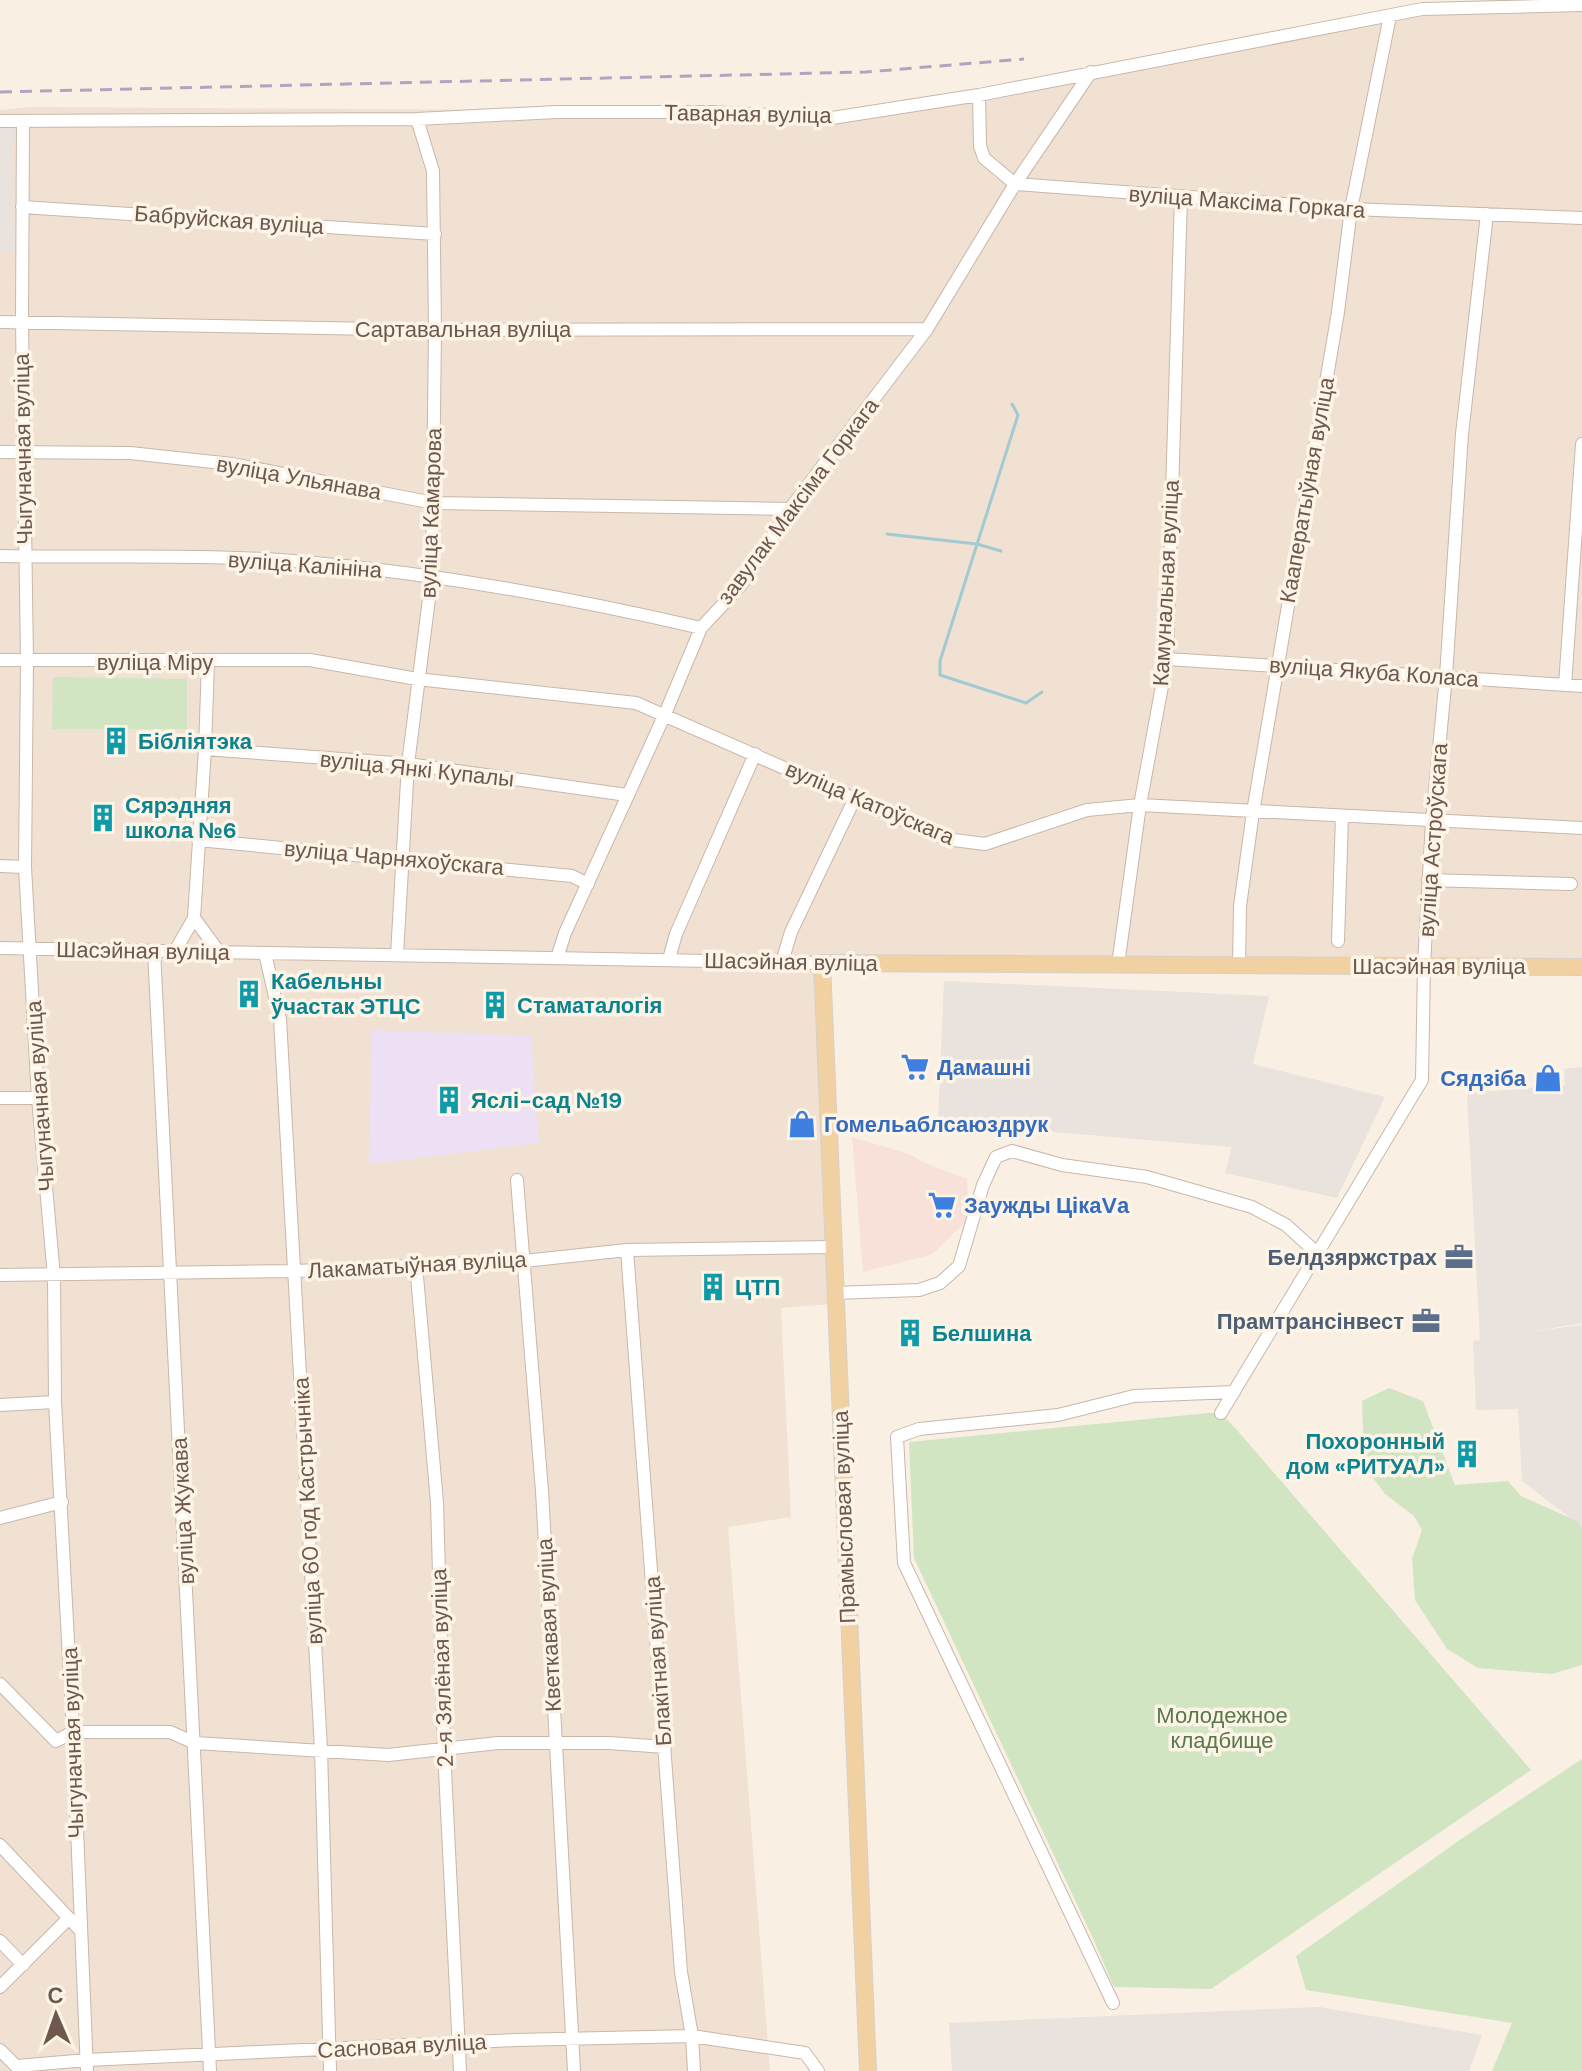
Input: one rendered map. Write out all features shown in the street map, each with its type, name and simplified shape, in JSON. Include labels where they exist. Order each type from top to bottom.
[{"type":"main road","name":"Шасэйная вуліца","points":[[822,963],[1582,967]]},
{"type":"main road","name":"Прамысловая вуліца","points":[[822,963],[868,2071]]},
{"type":"street","name":"Таварная вуліца","points":[[0,121],[417,119],[556,112],[832,118],[979,95],[1422,9],[1582,5]]},
{"type":"street","name":"Кааператыўная вуліца","points":[[1239,965],[1240,906],[1253,812],[1338,312],[1351,209],[1390,16]]},
{"type":"street","name":"завулак Максіма Горкага","points":[[557,958],[565,933],[701,628],[741,585],[790,509],[927,329],[1015,184],[1091,72]]},
{"type":"street","points":[[979,95],[980,146],[984,158],[1015,184]]},
{"type":"street","name":"вуліца Камарова","points":[[397,955],[408,764],[432,575],[434,503],[433,171],[417,119]]},
{"type":"street","name":"Чыгуначная вуліца","points":[[23,121],[22,322],[27,660],[25,867],[38,1098],[54,1276],[55,1402],[87,2066]]},
{"type":"street","name":"вуліца Максіма Горкага","points":[[1015,184],[1351,209],[1582,218]]},
{"type":"street","name":"Камунальная вуліца","points":[[1118,965],[1140,805],[1167,659],[1181,197]]},
{"type":"street","name":"Бабруйская вуліца","points":[[22,207],[435,234]]},
{"type":"street","name":"вуліца Астроўскага","points":[[1221,1413],[1422,1080],[1424,965],[1432,821],[1446,676],[1462,434],[1487,214]]},
{"type":"street","name":"Сартавальная вуліца","points":[[0,322],[435,330],[927,329]]},
{"type":"street","points":[[1565,685],[1582,444]]},
{"type":"street","name":"вуліца Ульянава","points":[[0,452],[130,453],[232,464],[434,503],[790,509]]},
{"type":"street","name":"вуліца Калініна","points":[[0,556],[160,556],[301,562],[432,575],[570,598],[701,628]]},
{"type":"street","name":"вуліца Якуба Коласа","points":[[1167,659],[1582,686]]},
{"type":"street","name":"вуліца Міру","points":[[0,660],[310,660]]},
{"type":"street","name":"вуліца Катоўскага","points":[[310,660],[417,679],[636,703],[946,839],[985,844],[1087,810],[1140,805],[1582,828]]},
{"type":"street","points":[[175,951],[194,918],[208,662]]},
{"type":"street","name":"вуліца Янкі Купалы","points":[[205,749],[408,764],[627,795]]},
{"type":"street","points":[[669,959],[676,934],[755,754]]},
{"type":"street","points":[[782,962],[791,932],[854,800]]},
{"type":"street","points":[[1338,941],[1342,816]]},
{"type":"street","name":"вуліца Чарняхоўскага","points":[[198,840],[572,876],[588,884]]},
{"type":"street","points":[[0,866],[25,867]]},
{"type":"street","points":[[1428,880],[1571,884]]},
{"type":"street","points":[[194,918],[219,952]]},
{"type":"street","name":"Шасэйная вуліца","points":[[0,948],[822,963]]},
{"type":"street","name":"вуліца Жукава","points":[[154,951],[210,2071]]},
{"type":"street","name":"вуліца 60 год Кастрычніка","points":[[265,953],[280,1019],[295,1271],[321,1749],[330,2071]]},
{"type":"street","points":[[0,1098],[38,1098]]},
{"type":"street","points":[[834,1293],[919,1290],[940,1283],[959,1266],[983,1185],[996,1157],[1012,1151],[1062,1165],[1147,1177],[1252,1207],[1286,1225],[1318,1254]]},
{"type":"street","name":"Кветкавая вуліца","points":[[517,1180],[542,1491],[574,2071]]},
{"type":"street","name":"Лакаматыўная вуліца","points":[[0,1275],[295,1271],[524,1261],[627,1250],[833,1247]]},
{"type":"street","name":"Блакітная вуліца","points":[[627,1250],[681,1972],[692,2036],[694,2071]]},
{"type":"street","name":"2-я Зялёная вуліца","points":[[416,1265],[437,1502],[444,1750],[460,2071]]},
{"type":"street","points":[[1113,2003],[904,1563],[897,1437],[919,1429],[1058,1415],[1134,1396],[1234,1392]]},
{"type":"street","points":[[0,1405],[55,1402]]},
{"type":"street","points":[[0,1518],[62,1502]]},
{"type":"street","points":[[0,1684],[56,1741],[73,1732],[170,1732],[195,1743],[388,1755],[498,1743],[665,1747]]},
{"type":"street","points":[[170,1732],[194,1719]]},
{"type":"street","points":[[0,1845],[80,1930]]},
{"type":"street","points":[[0,1987],[69,1918]]},
{"type":"street","points":[[0,1941],[23,1965]]},
{"type":"street","name":"Сасновая вуліца","points":[[19,2068],[329,2049],[692,2036],[805,2053],[818,2071]]},
{"type":"street","points":[[0,2050],[19,2068]]},
{"type":"shaded area","points":[[1582,0],[1582,976],[831,972],[844,1303],[781,1308],[791,1517],[728,1527],[770,2071],[0,2071],[0,110],[31,107],[849,112],[1425,3]]},
{"type":"shaded area","points":[[0,126],[14,126],[15,250],[0,251]]},
{"type":"shaded area","points":[[944,981],[1269,996],[1253,1064],[1385,1097],[1337,1198],[1225,1173],[1232,1147],[938,1122]]},
{"type":"shaded area","points":[[372,1030],[531,1036],[539,1143],[369,1164]]},
{"type":"shaded area","points":[[1582,1067],[1582,1323],[1529,1332],[1582,1325],[1582,1527],[1522,1481],[1518,1409],[1476,1410],[1473,1341],[1480,1340],[1467,1093],[1565,1085],[1564,1069]]},
{"type":"shaded area","points":[[852,1137],[909,1154],[967,1179],[969,1219],[931,1255],[863,1272]]},
{"type":"shaded area","points":[[1319,2007],[1482,2035],[1469,2071],[952,2071],[949,2023]]},
{"type":"green space","points":[[53,677],[187,679],[187,729],[52,729]]},
{"type":"green space","points":[[1389,1388],[1423,1401],[1455,1485],[1508,1481],[1521,1496],[1577,1521],[1582,1528],[1582,1665],[1552,1674],[1478,1668],[1447,1649],[1415,1600],[1412,1559],[1422,1530],[1414,1516],[1385,1494],[1364,1466],[1362,1401]]},
{"type":"green space","name":"Молодежное кладбище","points":[[1221,1413],[1236,1429],[1531,1770],[1211,1989],[1114,1987],[914,1558],[909,1442]]},
{"type":"green space","points":[[1582,1759],[1582,2071],[1492,2071],[1512,2023],[1306,1990],[1296,1956],[1464,1837]]},
{"type":"waterway","points":[[1012,404],[1018,415],[940,661],[940,675],[1026,703],[1042,692]]},
{"type":"waterway","points":[[887,534],[977,544],[1001,551]]},
{"type":"railway","points":[[0,92],[866,72],[1024,59]]},
{"type":"place","name":"Бібліятэка","points":[[116,741]]},
{"type":"place","name":"Сярэдняя школа №6","points":[[103,818]]},
{"type":"place","name":"Кабельны ўчастак ЭТЦС","points":[[249,994]]},
{"type":"place","name":"Стаматалогія","points":[[495,1005]]},
{"type":"place","name":"Дамашні","points":[[915,1067]]},
{"type":"place","name":"Сядзіба","points":[[1548,1078]]},
{"type":"place","name":"Яслі-сад №19","points":[[449,1100]]},
{"type":"place","name":"Гомельаблсаюздрук","points":[[802,1124]]},
{"type":"place","name":"Заужды ЦікаVа","points":[[942,1205]]},
{"type":"place","name":"Белдзяржстрах","points":[[1459,1257]]},
{"type":"place","name":"ЦТП","points":[[713,1287]]},
{"type":"place","name":"Прамтрансінвест","points":[[1426,1321]]},
{"type":"place","name":"Белшина","points":[[910,1333]]},
{"type":"place","name":"Похоронный дом «РИТУАЛ»","points":[[1467,1454]]}]
